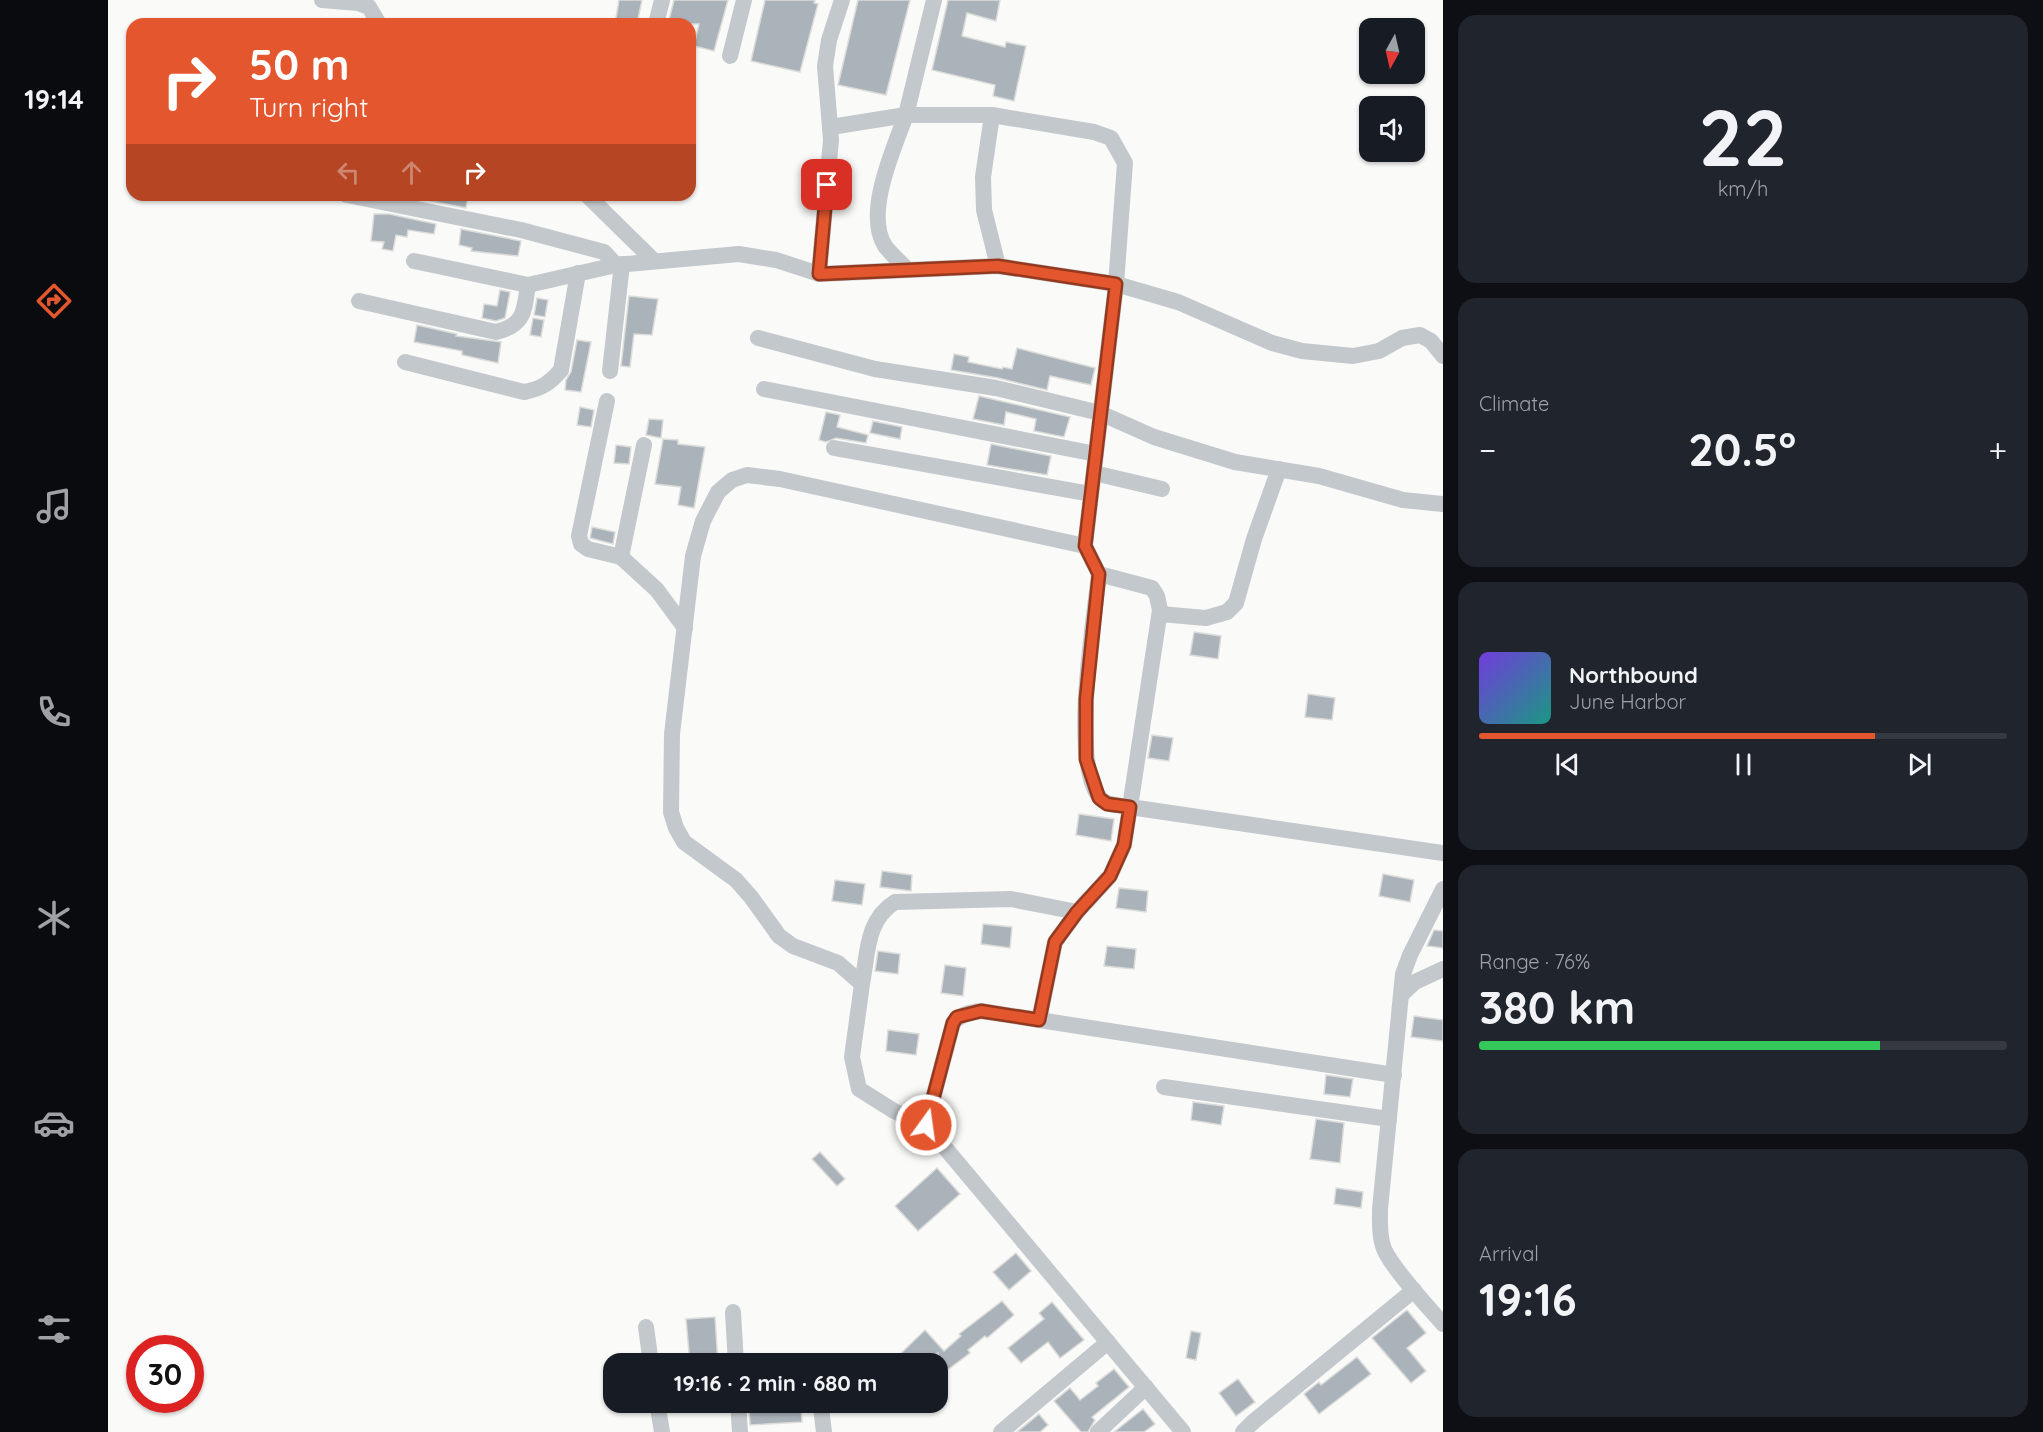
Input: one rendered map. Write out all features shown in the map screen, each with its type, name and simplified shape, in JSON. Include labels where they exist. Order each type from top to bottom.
[{"type":"street","points":[[322,0],[358,3],[369,8],[375,18]]},
{"type":"street","points":[[658,18],[662,0]]},
{"type":"street","points":[[730,56],[744,0]]},
{"type":"street","points":[[819,274],[831,127],[825,66],[829,40],[842,0]]},
{"type":"street","points":[[908,270],[885,245],[878,223],[879,199],[889,161],[906,115],[934,0]]},
{"type":"street","points":[[831,127],[906,115],[992,115],[1094,132],[1112,138],[1125,163],[1116,284],[1085,546],[1099,574],[1086,699],[1086,759],[1099,798],[1107,804],[1443,853]]},
{"type":"street","points":[[992,115],[983,177],[984,210],[998,266]]},
{"type":"street","points":[[377,201],[521,230],[604,252],[619,264]]},
{"type":"street","points":[[593,201],[654,261]]},
{"type":"street","points":[[414,261],[528,285],[619,264],[738,254],[776,260],[819,274],[998,266],[1116,284],[1178,302],[1263,339],[1302,351],[1353,356],[1379,351],[1402,338],[1420,335],[1431,340],[1443,356]]},
{"type":"street","points":[[610,371],[619,264]]},
{"type":"street","points":[[405,362],[524,392],[535,390],[551,382],[561,370],[578,273]]},
{"type":"street","points":[[359,301],[496,332],[516,324],[523,315],[528,285]]},
{"type":"street","points":[[758,338],[875,369],[996,388],[1100,414],[1154,437],[1235,462],[1318,476],[1403,500],[1443,504]]},
{"type":"street","points":[[764,389],[1096,454]]},
{"type":"street","points":[[607,401],[579,536],[581,544],[588,549],[621,557],[657,590],[685,628]]},
{"type":"street","points":[[621,557],[644,446]]},
{"type":"street","points":[[834,448],[1091,494]]},
{"type":"street","points":[[1160,614],[1206,618],[1227,612],[1236,603],[1254,539],[1279,469]]},
{"type":"street","points":[[1094,473],[1162,489]]},
{"type":"street","points":[[862,984],[838,963],[793,946],[779,936],[736,880],[684,842],[676,828],[671,812],[672,734],[693,556],[703,521],[718,492],[732,480],[747,475],[780,479],[1085,546]]},
{"type":"street","points":[[1039,1020],[1055,942],[1077,912],[1110,876],[1124,845],[1160,614],[1157,596],[1152,588],[1099,574]]},
{"type":"street","points":[[1443,889],[1403,974],[1380,1209],[1380,1237],[1383,1249],[1443,1324]]},
{"type":"street","points":[[1077,912],[1011,899],[896,902],[884,909],[873,924],[852,1056],[859,1089],[894,1111],[926,1125],[1183,1432]]},
{"type":"street","points":[[1401,995],[1415,982],[1443,969]]},
{"type":"street","points":[[926,1125],[948,1036],[957,1017],[981,1011],[1394,1075]]},
{"type":"street","points":[[1164,1087],[1389,1119]]},
{"type":"street","points":[[1243,1432],[1252,1422],[1414,1290]]},
{"type":"street","points":[[732,1312],[735,1353]]},
{"type":"street","points":[[646,1327],[650,1353]]},
{"type":"street","points":[[1001,1432],[1108,1342]]},
{"type":"street","points":[[1098,1432],[1146,1387]]},
{"type":"street","points":[[659,1413],[662,1432]]},
{"type":"street","points":[[739,1413],[740,1432]]},
{"type":"street","points":[[822,1413],[824,1432]]},
{"type":"building","points":[[619,0],[642,0],[638,18],[616,18]]},
{"type":"building","points":[[674,0],[728,0],[714,51],[696,46],[699,24],[696,24],[696,18],[670,18]]},
{"type":"building","points":[[765,0],[815,0],[814,3],[818,4],[800,72],[751,61]]},
{"type":"building","points":[[858,0],[910,0],[886,95],[838,85]]},
{"type":"building","points":[[948,0],[1000,0],[996,21],[967,13],[962,36],[1005,47],[1006,42],[1026,46],[1014,101],[993,96],[995,85],[932,70]]},
{"type":"building","points":[[431,201],[467,201],[466,208]]},
{"type":"building","points":[[374,214],[389,214],[436,224],[434,234],[408,230],[407,237],[396,235],[393,251],[382,249],[384,242],[371,241]]},
{"type":"building","points":[[461,229],[521,241],[518,256],[471,251],[472,248],[459,245]]},
{"type":"building","points":[[500,290],[510,292],[505,318],[496,321],[482,318],[484,304],[497,306]]},
{"type":"building","points":[[629,296],[658,299],[652,335],[634,334],[630,367],[621,366]]},
{"type":"building","points":[[537,298],[548,300],[545,317],[534,315]]},
{"type":"building","points":[[533,318],[544,320],[541,337],[530,335]]},
{"type":"building","points":[[417,325],[457,334],[456,336],[501,342],[498,363],[462,355],[462,351],[414,342]]},
{"type":"building","points":[[577,340],[591,342],[581,392],[565,390]]},
{"type":"building","points":[[1017,348],[1095,368],[1091,385],[1050,376],[1047,390],[951,370],[954,354],[969,357],[968,362],[1012,369]]},
{"type":"building","points":[[979,396],[1070,417],[1064,437],[1034,431],[1036,419],[1006,412],[1004,425],[973,419]]},
{"type":"building","points":[[580,407],[594,410],[591,427],[577,425]]},
{"type":"building","points":[[826,412],[840,415],[837,427],[868,435],[866,443],[836,438],[826,442],[819,440]]},
{"type":"building","points":[[649,419],[663,420],[661,438],[646,435]]},
{"type":"building","points":[[873,421],[902,427],[900,439],[870,433]]},
{"type":"building","points":[[663,439],[678,440],[678,444],[705,447],[694,508],[678,505],[681,487],[655,484]]},
{"type":"building","points":[[991,444],[1051,456],[1047,475],[987,465]]},
{"type":"building","points":[[616,445],[631,447],[629,464],[614,463]]},
{"type":"building","points":[[592,527],[615,532],[613,544],[590,538]]},
{"type":"building","points":[[1194,632],[1221,636],[1218,659],[1190,655]]},
{"type":"building","points":[[1308,694],[1335,698],[1332,720],[1305,717]]},
{"type":"building","points":[[1152,735],[1173,738],[1169,761],[1148,758]]},
{"type":"building","points":[[1079,814],[1114,819],[1111,841],[1076,835]]},
{"type":"building","points":[[882,871],[912,875],[911,891],[880,887]]},
{"type":"building","points":[[1383,874],[1414,880],[1410,902],[1379,896]]},
{"type":"building","points":[[835,880],[865,884],[862,905],[832,901]]},
{"type":"building","points":[[1119,888],[1148,891],[1146,912],[1116,908]]},
{"type":"building","points":[[983,924],[1012,927],[1010,948],[981,944]]},
{"type":"building","points":[[1434,930],[1443,931],[1443,948],[1427,946]]},
{"type":"building","points":[[1107,946],[1136,949],[1134,969],[1104,966]]},
{"type":"building","points":[[878,951],[900,954],[898,974],[875,971]]},
{"type":"building","points":[[945,965],[966,968],[963,996],[941,993]]},
{"type":"building","points":[[1414,1016],[1443,1020],[1443,1041],[1411,1037]]},
{"type":"building","points":[[888,1030],[919,1034],[916,1055],[886,1051]]},
{"type":"building","points":[[1326,1075],[1353,1079],[1350,1097],[1324,1094]]},
{"type":"building","points":[[1193,1102],[1224,1106],[1221,1125],[1191,1120]]},
{"type":"building","points":[[1316,1119],[1344,1123],[1340,1163],[1310,1159]]},
{"type":"building","points":[[820,1152],[845,1179],[837,1186],[812,1159]]},
{"type":"building","points":[[937,1168],[960,1194],[918,1231],[895,1206]]},
{"type":"building","points":[[1336,1188],[1363,1192],[1361,1208],[1334,1204]]},
{"type":"building","points":[[1016,1253],[1031,1271],[1009,1290],[993,1272]]},
{"type":"building","points":[[1002,1301],[1014,1315],[987,1338],[985,1336],[968,1350],[970,1353],[948,1370],[948,1353],[901,1353],[925,1330],[944,1351],[961,1336],[959,1334]]},
{"type":"building","points":[[1052,1302],[1084,1340],[1060,1358],[1048,1342],[1021,1363],[1008,1348],[1044,1319],[1039,1313]]},
{"type":"building","points":[[1407,1310],[1426,1333],[1407,1348],[1426,1371],[1411,1383],[1372,1338]]},
{"type":"building","points":[[715,1317],[717,1353],[689,1353],[686,1319]]},
{"type":"building","points":[[1191,1331],[1201,1333],[1196,1360],[1186,1358]]},
{"type":"building","points":[[1357,1357],[1371,1374],[1319,1414],[1304,1394],[1319,1382],[1321,1385]]},
{"type":"building","points":[[1114,1369],[1129,1387],[1092,1417],[1095,1420],[1088,1432],[1081,1432],[1054,1401],[1070,1388],[1080,1400]]},
{"type":"building","points":[[1238,1379],[1255,1402],[1236,1416],[1219,1393]]},
{"type":"building","points":[[1143,1409],[1155,1424],[1144,1432],[1114,1432]]},
{"type":"building","points":[[749,1413],[801,1413],[802,1422],[750,1425]]},
{"type":"building","points":[[1039,1414],[1048,1425],[1040,1432],[1017,1432]]},
{"type":"route","points":[[827,185],[819,274],[998,266],[1116,284],[1085,546],[1099,574],[1085,726],[1086,759],[1099,798],[1107,804],[1130,807],[1124,845],[1110,876],[1077,912],[1055,942],[1039,1020],[981,1011],[957,1017],[948,1036],[926,1125]]}]
